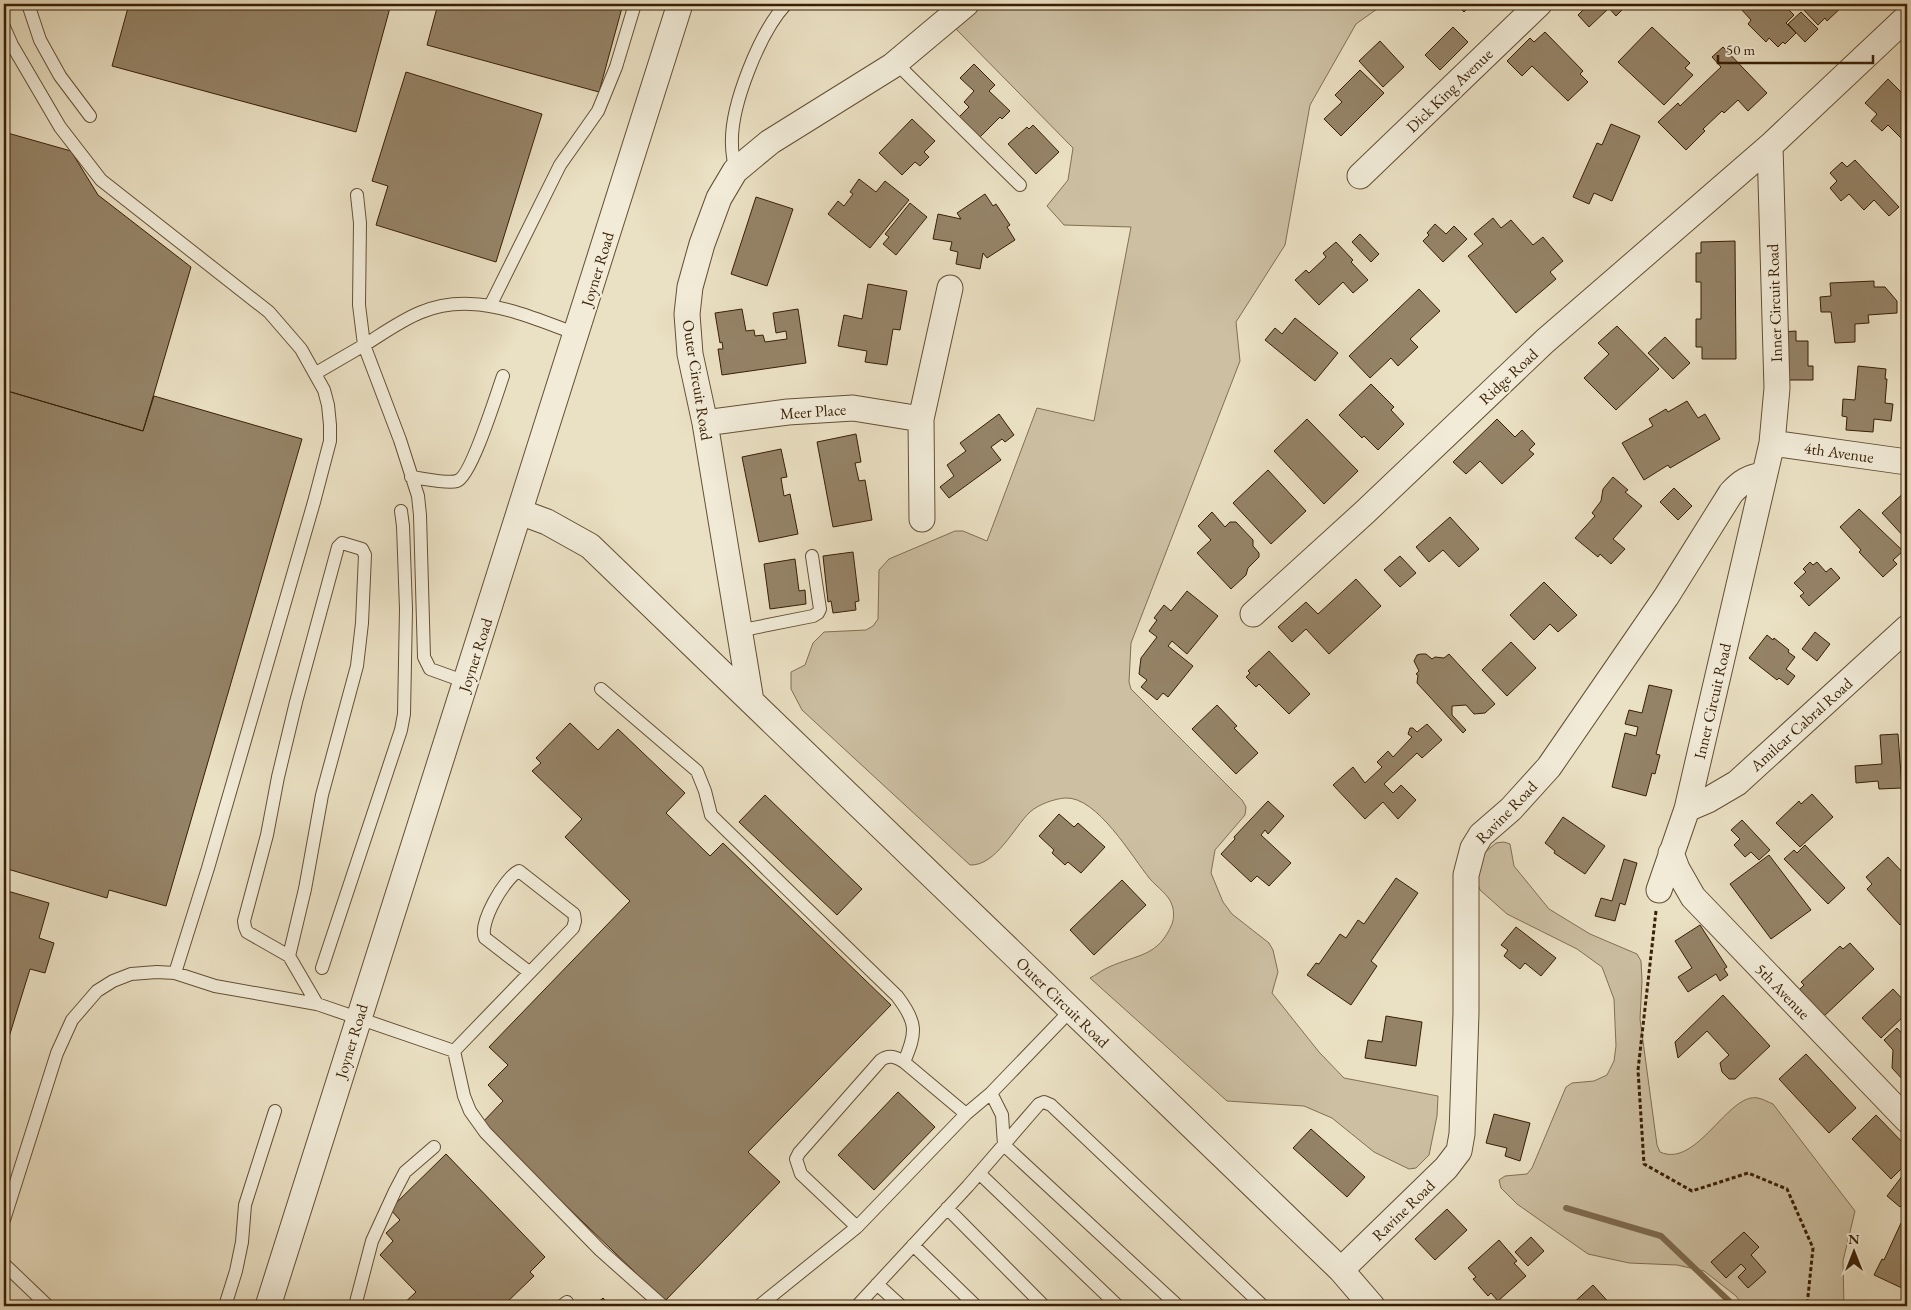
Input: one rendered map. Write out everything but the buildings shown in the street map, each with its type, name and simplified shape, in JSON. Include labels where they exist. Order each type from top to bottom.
[{"type":"street","name":"Joyner Road","points":[[268,1306],[680,4]]},
{"type":"street","name":"Outer Circuit Road","points":[[751,702],[704,423],[690,354],[686,314],[690,287],[702,244],[719,198],[735,171],[770,142],[896,63],[966,4]]},
{"type":"street","name":"Dick King Avenue","points":[[1360,176],[1539,4]]},
{"type":"street","points":[[1770,146],[1907,17]]},
{"type":"street","name":"Inner Circuit Road","points":[[1659,890],[1687,809],[1772,443],[1777,388],[1770,146]]},
{"type":"street","name":"Ridge Road","points":[[1253,614],[1545,341],[1770,146]]},
{"type":"street","points":[[922,519],[921,419],[950,288]]},
{"type":"street","name":"Meer Place","points":[[704,423],[788,412],[853,408],[921,419]]},
{"type":"street","name":"4th Avenue","points":[[1772,443],[1907,462]]},
{"type":"street","name":"Ravine Road","points":[[1341,1270],[1446,1168],[1458,1151],[1462,1134],[1466,1013],[1466,875],[1473,848],[1481,835],[1511,809],[1550,767],[1666,597],[1730,494],[1742,482],[1752,477],[1764,475]]},
{"type":"street","name":"Outer Circuit Road","points":[[520,512],[547,522],[590,546],[1341,1270],[1372,1306]]},
{"type":"street","name":"Amilcar Cabral Road","points":[[1687,809],[1708,800],[1737,783],[1907,628]]},
{"type":"street","name":"5th Avenue","points":[[1671,853],[1677,869],[1693,897],[1907,1120]]},
{"type":"lane","points":[[28,4],[40,40],[60,76],[90,116]]},
{"type":"lane","points":[[490,306],[560,165],[598,110],[616,67],[635,4]]},
{"type":"lane","points":[[735,171],[732,144],[734,117],[749,70],[774,16],[786,4]]},
{"type":"lane","points":[[4,27],[12,45],[60,127],[101,180],[269,312],[301,349],[316,373],[324,390],[328,405],[330,441],[208,868],[175,973]]},
{"type":"lane","points":[[896,63],[1020,185]]},
{"type":"lane","points":[[356,195],[360,223],[359,305],[364,345],[400,440],[418,496],[424,657],[430,669],[466,682]]},
{"type":"lane","points":[[316,373],[406,318],[428,309],[450,305],[490,306],[577,334]]},
{"type":"lane","points":[[411,476],[450,482],[462,478],[467,472],[480,440],[503,376]]},
{"type":"lane","points":[[322,968],[401,730],[404,714],[406,609],[401,511]]},
{"type":"lane","points":[[289,956],[305,889],[322,795],[357,666],[362,623],[365,555],[362,549],[342,543],[338,547],[296,702],[278,777],[267,835],[244,920],[244,927],[247,932],[289,956],[317,1004]]},
{"type":"lane","points":[[738,631],[818,614],[820,609],[812,556]]},
{"type":"lane","points":[[601,689],[697,772],[706,791],[712,815],[719,823],[897,996],[908,1010],[914,1030],[913,1042],[904,1062]]},
{"type":"lane","points":[[454,1051],[573,928],[574,914],[519,871],[505,883],[494,901],[483,928],[483,933],[485,938],[530,972]]},
{"type":"lane","points":[[4,1220],[57,1053],[72,1020],[97,991],[113,980],[131,974],[175,973],[214,986],[317,1004],[454,1051]]},
{"type":"lane","points":[[759,1306],[857,1227],[966,1114],[991,1093],[1071,1010]]},
{"type":"lane","points":[[454,1051],[464,1096],[470,1111],[485,1132],[600,1250],[662,1306]]},
{"type":"lane","points":[[857,1227],[801,1174],[796,1159],[799,1153],[881,1060],[889,1056],[904,1062],[966,1114]]},
{"type":"lane","points":[[991,1093],[1002,1115],[1004,1145],[1178,1306]]},
{"type":"lane","points":[[857,1306],[979,1173],[1039,1104],[1044,1102],[1048,1103],[1263,1306]]},
{"type":"lane","points":[[225,1306],[236,1271],[242,1242],[245,1205],[275,1111]]},
{"type":"lane","points":[[355,1306],[372,1241],[395,1191],[406,1172],[434,1148]]},
{"type":"lane","points":[[979,1173],[1118,1306]]},
{"type":"lane","points":[[947,1208],[1044,1306]]},
{"type":"lane","points":[[913,1246],[976,1306]]},
{"type":"lane","points":[[4,1264],[48,1306]]},
{"type":"lane","points":[[877,1284],[901,1306]]},
{"type":"path","points":[[1659,890],[1638,1070],[1644,1164],[1692,1191],[1748,1173],[1787,1189],[1812,1248],[1807,1306]]},
{"type":"shaded area","points":[[984,4],[1384,4],[1356,24],[1310,105],[1285,245],[1236,322],[1240,361],[1131,643],[1129,682],[1131,689],[1242,800],[1246,807],[1245,815],[1215,850],[1211,873],[1223,902],[1232,914],[1269,943],[1273,950],[1278,972],[1272,993],[1319,1052],[1344,1078],[1438,1096],[1437,1116],[1429,1155],[1416,1168],[1409,1169],[1374,1152],[1332,1118],[1304,1106],[1227,1101],[1090,978],[1109,967],[1154,949],[1166,935],[1172,924],[1174,914],[1173,907],[1168,898],[1150,879],[1113,829],[1089,807],[1077,800],[1065,798],[1042,804],[1030,812],[996,853],[979,864],[970,865],[802,710],[791,689],[791,672],[805,665],[813,643],[824,632],[866,630],[873,626],[878,619],[879,570],[889,559],[955,531],[963,531],[987,541],[1037,408],[1094,421],[1131,227],[1064,225],[1047,206],[1068,180],[1073,148],[956,29],[971,13]]},
{"type":"shaded area","points":[[1504,842],[1510,844],[1514,866],[1549,909],[1590,934],[1637,954],[1641,961],[1640,1019],[1657,1145],[1660,1152],[1674,1154],[1687,1150],[1735,1106],[1747,1099],[1760,1098],[1773,1104],[1855,1211],[1843,1261],[1844,1306],[1743,1306],[1736,1296],[1704,1271],[1677,1265],[1629,1263],[1588,1254],[1517,1204],[1501,1188],[1499,1180],[1505,1176],[1527,1174],[1532,1168],[1566,1087],[1572,1083],[1594,1081],[1607,1075],[1614,1061],[1616,1046],[1614,999],[1602,967],[1577,949],[1507,914],[1480,890],[1477,882],[1484,853],[1496,843]]},
{"type":"waterway","points":[[1566,1208],[1661,1236],[1732,1306]]}]
